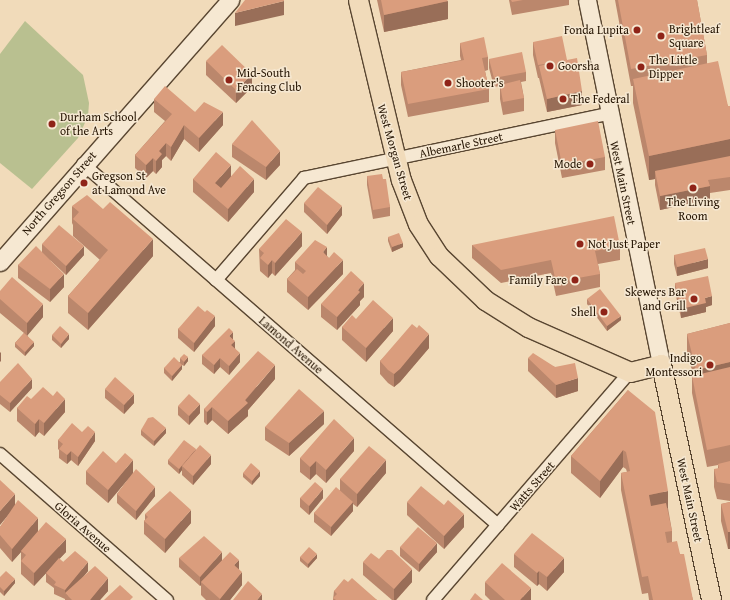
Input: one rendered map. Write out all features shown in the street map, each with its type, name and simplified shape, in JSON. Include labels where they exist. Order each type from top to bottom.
[{"type":"main road","name":"North Gregson Street","points":[[0,262],[83,164],[230,0]]},
{"type":"main road","name":"West Morgan Street","points":[[358,0],[395,159],[418,224],[439,256],[464,283],[496,309],[523,324],[630,372]]},
{"type":"main road","name":"West Main Street","points":[[587,0],[609,114],[711,600]]},
{"type":"main road","points":[[630,372],[661,364]]},
{"type":"street","name":"Albemarle Street","points":[[216,280],[304,178],[609,114]]},
{"type":"street","name":"Lamond Avenue","points":[[83,164],[498,525]]},
{"type":"street","name":"Watts Street","points":[[433,600],[630,372]]},
{"type":"street","name":"Gloria Avenue","points":[[0,454],[166,600]]},
{"type":"green space","points":[[25,21],[83,75],[89,103],[88,116],[78,138],[32,189],[0,163],[0,54]]},
{"type":"building","points":[[245,0],[284,0],[284,1],[235,13]]},
{"type":"building","points":[[381,0],[447,0],[448,1],[384,15]]},
{"type":"building","points":[[511,0],[523,0],[512,2]]},
{"type":"building","name":"Brightleaf Square","points":[[618,0],[697,0],[707,55],[631,69]]},
{"type":"building","points":[[562,36],[567,60],[577,58],[582,91],[547,99],[539,66],[556,62],[538,65],[533,42]]},
{"type":"building","name":"Shooter's","points":[[484,37],[488,57],[482,58],[489,89],[408,104],[401,72],[464,60],[460,43]]},
{"type":"building","points":[[222,45],[252,74],[236,90],[206,61]]},
{"type":"building","points":[[522,52],[526,72],[494,78],[489,59]]},
{"type":"building","points":[[718,61],[728,106],[730,106],[730,139],[649,156],[633,79]]},
{"type":"building","points":[[520,80],[524,98],[503,102],[500,85]]},
{"type":"building","points":[[165,86],[195,112],[204,102],[223,112],[199,138],[184,125],[171,147],[166,143],[159,151],[162,154],[156,161],[153,158],[146,165],[135,155],[172,114],[154,99]]},
{"type":"building","points":[[252,120],[280,151],[266,167],[232,144]]},
{"type":"building","points":[[598,121],[605,157],[562,165],[555,130]]},
{"type":"building","points":[[216,152],[231,165],[215,183],[221,188],[240,166],[254,179],[228,209],[193,179]]},
{"type":"building","points":[[730,156],[730,177],[708,180],[710,186],[660,196],[655,171]]},
{"type":"building","points":[[382,174],[383,179],[386,179],[390,207],[373,210],[367,176]]},
{"type":"building","points":[[318,187],[342,206],[327,225],[304,203]]},
{"type":"building","points":[[87,195],[103,209],[110,202],[153,239],[88,313],[68,296],[108,250],[73,219],[79,212],[72,206]]},
{"type":"building","points":[[614,216],[620,246],[595,251],[600,274],[556,282],[551,260],[501,270],[472,245]]},
{"type":"building","points":[[286,219],[302,232],[275,263],[272,260],[268,265],[260,258],[264,253],[259,249]]},
{"type":"building","points":[[59,225],[84,246],[66,266],[42,244]]},
{"type":"building","points":[[399,233],[403,243],[392,247],[388,237]]},
{"type":"building","points":[[315,240],[327,247],[323,252],[329,258],[334,252],[343,260],[308,297],[287,279],[297,269],[303,274],[306,271],[295,262]]},
{"type":"building","points":[[36,246],[64,274],[50,289],[18,265]]},
{"type":"building","points":[[705,248],[708,259],[677,267],[674,255]]},
{"type":"building","points":[[351,271],[364,283],[358,290],[360,292],[337,317],[321,304]]},
{"type":"building","name":"Skewers Bar and Grill","points":[[708,276],[712,296],[705,298],[706,303],[681,309],[675,283]]},
{"type":"building","points":[[12,277],[43,304],[27,323],[0,299],[0,291]]},
{"type":"building","name":"Shell","points":[[600,289],[621,316],[607,326],[587,299]]},
{"type":"building","points":[[373,300],[393,318],[366,348],[342,327],[352,315],[356,319]]},
{"type":"building","points":[[198,306],[205,312],[207,310],[215,316],[194,343],[178,329]]},
{"type":"building","points":[[730,323],[730,362],[696,370],[687,334]]},
{"type":"building","points":[[412,324],[417,328],[419,325],[429,334],[400,369],[394,374],[380,361]]},
{"type":"building","points":[[60,326],[69,334],[61,344],[52,335]]},
{"type":"building","points":[[229,328],[233,332],[229,336],[235,341],[231,345],[240,353],[229,366],[220,358],[214,365],[202,355]]},
{"type":"building","points":[[24,333],[34,342],[25,352],[15,343]]},
{"type":"building","points":[[258,351],[275,365],[245,400],[248,403],[228,421],[212,407],[207,412],[204,409]]},
{"type":"building","points":[[533,353],[555,367],[575,363],[578,378],[556,385],[528,358]]},
{"type":"building","points":[[184,354],[188,357],[184,362],[180,358]]},
{"type":"building","points":[[174,357],[182,365],[172,376],[164,368]]},
{"type":"building","points":[[18,363],[32,379],[10,403],[0,395],[0,382]]},
{"type":"building","points":[[730,367],[730,445],[707,450],[692,376]]},
{"type":"building","points":[[115,377],[134,394],[124,405],[105,389]]},
{"type":"building","points":[[43,387],[53,396],[57,391],[65,399],[44,423],[39,419],[35,424],[17,408],[27,396],[31,399]]},
{"type":"building","points":[[299,389],[324,411],[289,443],[265,427]]},
{"type":"building","points":[[628,390],[655,412],[668,491],[649,495],[651,506],[666,503],[672,531],[665,532],[667,543],[677,541],[680,554],[684,554],[693,600],[653,600],[648,576],[642,577],[621,473],[630,471],[626,452],[623,450],[600,481],[571,456]]},
{"type":"building","points":[[189,394],[200,404],[189,416],[178,406]]},
{"type":"building","points":[[153,417],[166,428],[154,441],[141,430],[148,418]]},
{"type":"building","points":[[334,419],[354,438],[326,470],[316,461],[310,467],[300,458]]},
{"type":"building","points":[[72,423],[82,432],[88,426],[95,432],[78,457],[71,451],[67,455],[59,449],[63,444],[58,440]]},
{"type":"building","points":[[184,440],[196,449],[179,469],[168,460]]},
{"type":"building","points":[[200,445],[211,455],[193,476],[182,466]]},
{"type":"building","points":[[369,446],[386,460],[357,494],[340,479]]},
{"type":"building","points":[[103,451],[116,463],[125,453],[133,460],[108,490],[86,471]]},
{"type":"building","points":[[730,461],[730,484],[717,482],[714,469],[719,468],[718,464]]},
{"type":"building","points":[[251,463],[260,471],[252,481],[243,473]]},
{"type":"building","points":[[136,469],[155,487],[136,511],[117,494]]},
{"type":"building","points":[[0,480],[15,494],[0,511]]},
{"type":"building","points":[[315,482],[323,489],[309,506],[300,498]]},
{"type":"building","points":[[421,486],[444,505],[448,500],[464,514],[444,536],[407,502]]},
{"type":"building","points":[[336,487],[353,502],[331,527],[314,513]]},
{"type":"building","points":[[170,491],[191,510],[165,539],[144,521],[148,517],[145,514]]},
{"type":"building","points":[[18,500],[38,518],[12,549],[0,535],[0,527]]},
{"type":"building","points":[[730,502],[730,532],[728,532],[721,504]]},
{"type":"building","points":[[46,522],[66,539],[34,573],[21,561],[26,555],[21,551]]},
{"type":"building","points":[[418,527],[437,543],[419,564],[400,547]]},
{"type":"building","points":[[532,533],[564,558],[547,577],[539,571],[537,573],[514,554]]},
{"type":"building","points":[[204,536],[222,552],[200,577],[179,558]]},
{"type":"building","points":[[309,547],[317,554],[308,564],[300,557]]},
{"type":"building","points":[[387,550],[392,550],[412,569],[394,589],[363,562],[371,553],[379,559]]},
{"type":"building","points":[[75,551],[88,562],[65,590],[54,585],[56,582],[46,573],[59,558],[63,562]]},
{"type":"building","points":[[230,552],[239,560],[234,565],[242,572],[220,599],[201,582]]},
{"type":"building","points":[[502,563],[531,588],[520,600],[505,600],[485,582]]},
{"type":"building","points":[[95,566],[108,578],[90,600],[72,600],[65,593]]},
{"type":"building","points":[[6,571],[15,579],[4,591],[0,587],[0,577]]},
{"type":"building","points":[[352,578],[377,600],[336,600],[333,598],[337,594],[334,591],[344,579],[348,582]]},
{"type":"building","points":[[248,581],[262,594],[257,600],[233,600]]},
{"type":"building","points":[[120,585],[133,597],[130,600],[104,600]]},
{"type":"building","points":[[475,593],[483,600],[470,600]]},
{"type":"place","name":"Fonda Lupita","points":[[637,30]]},
{"type":"place","name":"Brightleaf Square","points":[[661,36]]},
{"type":"place","name":"Goorsha","points":[[550,66]]},
{"type":"place","name":"The Little Dipper","points":[[641,67]]},
{"type":"place","name":"Mid-South Fencing Club","points":[[229,80]]},
{"type":"place","name":"Shooter's","points":[[448,83]]},
{"type":"place","name":"The Federal","points":[[563,99]]},
{"type":"place","name":"Durham School of the Arts","points":[[52,124]]},
{"type":"place","name":"Mode","points":[[590,164]]},
{"type":"place","name":"Gregson St at Lamond Ave","points":[[84,183]]},
{"type":"place","name":"The Living Room","points":[[693,188]]},
{"type":"place","name":"Not Just Paper","points":[[580,244]]},
{"type":"place","name":"Family Fare","points":[[575,280]]},
{"type":"place","name":"Skewers Bar and Grill","points":[[694,299]]},
{"type":"place","name":"Shell","points":[[604,312]]},
{"type":"place","name":"Indigo Montessori","points":[[710,365]]}]
